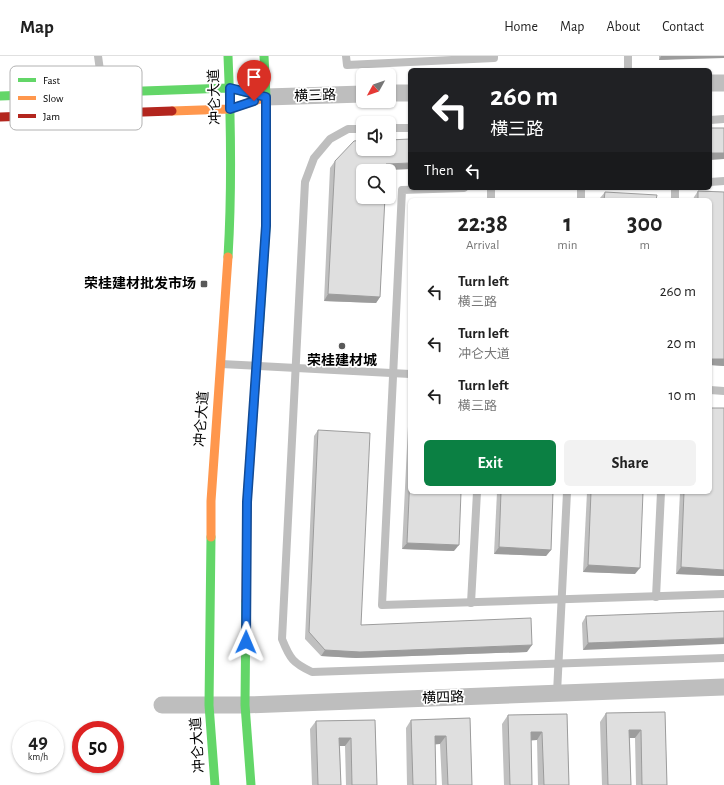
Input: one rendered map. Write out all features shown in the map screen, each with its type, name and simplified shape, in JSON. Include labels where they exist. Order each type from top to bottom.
[{"type":"main road","name":"冲仑大道","points":[[215,785],[209,705],[211,500],[230,225],[230,88],[228,56]]},
{"type":"main road","points":[[251,785],[245,704],[247,502],[266,226],[266,97],[264,56]]},
{"type":"main road","name":"横三路","points":[[142,91],[230,88],[266,97]]},
{"type":"main road","name":"横三路","points":[[0,96],[10,96]]},
{"type":"main road","name":"横三路","points":[[142,112],[230,109],[266,97]]},
{"type":"main road","name":"横三路","points":[[0,117],[10,117]]},
{"type":"street","points":[[712,83],[724,83]]},
{"type":"street","points":[[396,93],[408,93]]},
{"type":"street","name":"横三路","points":[[266,97],[356,94]]},
{"type":"street","name":"横四路","points":[[162,705],[245,704],[724,687]]},
{"type":"lane","points":[[98,56],[99,66]]},
{"type":"lane","points":[[346,56],[347,65],[494,58],[494,56]]},
{"type":"lane","points":[[628,56],[628,68]]},
{"type":"lane","points":[[712,120],[724,119]]},
{"type":"lane","points":[[396,128],[408,128]]},
{"type":"lane","points":[[356,129],[348,129],[330,139],[314,158],[304,182],[282,639],[288,654],[298,665],[312,672],[724,658]]},
{"type":"lane","points":[[712,182],[724,181]]},
{"type":"lane","points":[[408,190],[402,190],[382,606],[724,594]]},
{"type":"lane","points":[[220,364],[408,374]]},
{"type":"lane","points":[[712,390],[724,391]]},
{"type":"lane","points":[[471,603],[477,494]]},
{"type":"lane","points":[[557,694],[567,494]]},
{"type":"lane","points":[[656,597],[661,494]]},
{"type":"building","points":[[712,128],[724,128],[724,153],[712,153]]},
{"type":"building","points":[[408,139],[408,163],[356,164],[356,204],[385,204],[380,297],[328,294],[335,161],[354,141],[356,141],[356,156],[396,156],[396,140]]},
{"type":"building","points":[[698,191],[724,192],[724,359],[712,359],[712,198],[698,198]]},
{"type":"building","points":[[605,192],[657,195],[656,198],[604,198]]},
{"type":"building","points":[[712,408],[724,408],[724,570],[681,567],[684,494],[712,494]]},
{"type":"building","points":[[318,430],[370,433],[361,625],[531,618],[532,645],[360,652],[325,650],[309,632]]},
{"type":"building","points":[[409,494],[461,494],[459,545],[407,543]]},
{"type":"building","points":[[501,494],[553,494],[551,550],[499,547]]},
{"type":"building","points":[[591,494],[643,494],[640,568],[588,565]]},
{"type":"building","points":[[724,611],[724,638],[588,643],[586,616]]},
{"type":"building","points":[[665,712],[667,785],[642,785],[641,730],[629,730],[631,785],[608,785],[606,713]]},
{"type":"building","points":[[567,714],[569,785],[544,785],[542,732],[531,732],[532,785],[510,785],[508,715]]},
{"type":"building","points":[[470,718],[472,785],[448,785],[446,736],[435,736],[436,785],[413,785],[411,720]]},
{"type":"building","points":[[375,720],[377,785],[352,785],[351,738],[339,738],[341,785],[318,785],[316,721]]},
{"type":"traffic: fast","points":[[228,56],[231,156],[228,257]]},
{"type":"traffic: fast","points":[[259,331],[266,226],[266,97],[264,56]]},
{"type":"traffic: fast","points":[[142,91],[229,88],[244,92]]},
{"type":"traffic: fast","points":[[0,96],[10,96]]},
{"type":"traffic: fast","points":[[211,537],[209,705],[215,785]]},
{"type":"traffic: fast","points":[[246,601],[245,705],[251,785]]},
{"type":"traffic: slow","points":[[172,111],[230,109],[266,97]]},
{"type":"traffic: slow","points":[[211,537],[211,501],[228,257]]},
{"type":"traffic: slow","points":[[246,601],[247,502],[259,331]]},
{"type":"traffic: jam","points":[[142,112],[172,111]]},
{"type":"traffic: jam","points":[[0,117],[10,117]]},
{"type":"place","name":"荣桂建材批发市场","points":[[204,284]]},
{"type":"place","name":"荣桂建材城","points":[[342,346]]},
{"type":"route","points":[[246,642],[247,502],[266,226],[266,97],[230,88],[230,109],[254,101]]}]
